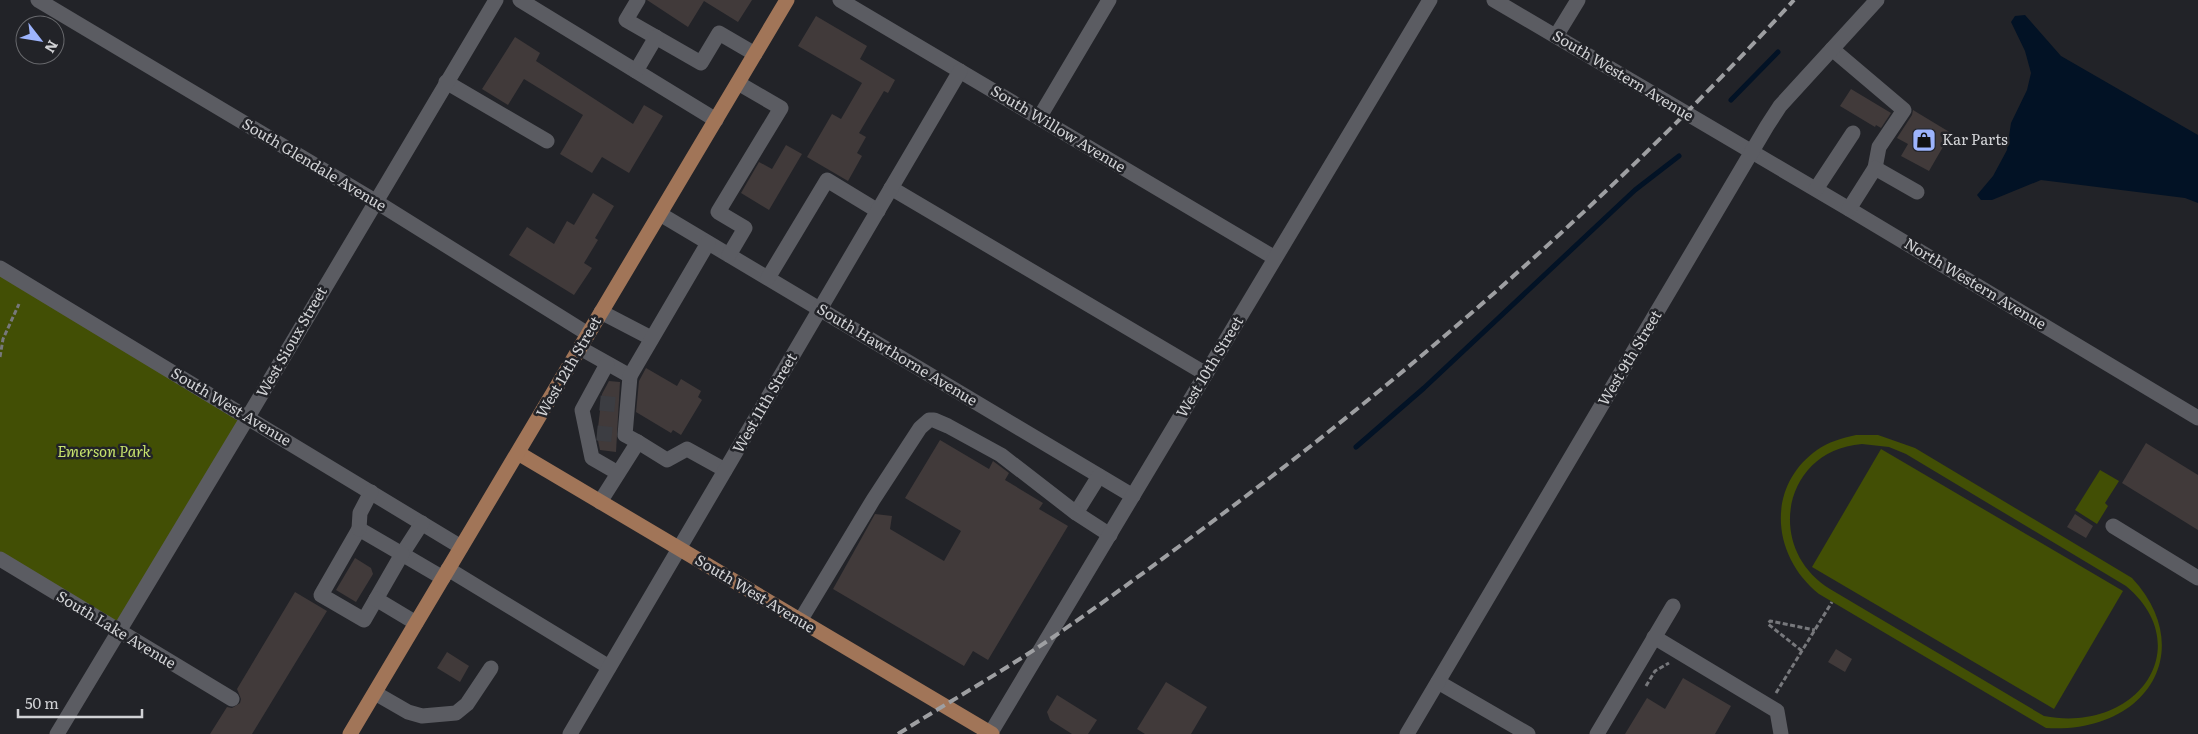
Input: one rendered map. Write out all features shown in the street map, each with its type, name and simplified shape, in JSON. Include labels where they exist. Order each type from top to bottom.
[{"type":"main road","name":"West 12th Street","points":[[350,734],[787,0]]},
{"type":"main road","name":"South West Avenue","points":[[518,453],[991,734]]},
{"type":"street","name":"South Glendale Avenue","points":[[38,0],[375,201],[588,334]]},
{"type":"street","name":"West Sioux Street","points":[[57,734],[496,0]]},
{"type":"street","points":[[520,0],[716,120]]},
{"type":"street","points":[[638,0],[626,20],[701,63],[719,33],[755,54]]},
{"type":"street","name":"South Willow Avenue","points":[[840,0],[1275,258]]},
{"type":"street","points":[[1039,118],[1109,0]]},
{"type":"street","name":"West 10th Street","points":[[991,734],[1430,0]]},
{"type":"street","name":"South Western Avenue","points":[[1494,0],[1752,152]]},
{"type":"street","points":[[1556,36],[1578,0]]},
{"type":"street","name":"West 9th Street","points":[[1408,734],[1780,106],[1877,0]]},
{"type":"street","points":[[636,71],[656,37]]},
{"type":"street","points":[[1832,49],[1904,110],[1880,147],[1875,168],[1849,209]]},
{"type":"street","name":"West 11th Street","points":[[570,734],[960,71]]},
{"type":"street","points":[[446,82],[547,141]]},
{"type":"street","points":[[729,255],[745,228],[718,212],[781,108],[738,83]]},
{"type":"street","points":[[1816,189],[1853,133]]},
{"type":"street","name":"North Western Avenue","points":[[1752,152],[2198,418]]},
{"type":"street","points":[[1875,168],[1916,192]]},
{"type":"street","points":[[768,278],[827,180],[878,210]]},
{"type":"street","points":[[891,188],[1206,374]]},
{"type":"street","name":"South Hawthorne Avenue","points":[[660,214],[1133,496]]},
{"type":"street","points":[[600,502],[618,473],[627,438],[624,405],[630,376],[708,243]]},
{"type":"street","name":"South West Avenue","points":[[0,268],[461,547]]},
{"type":"street","points":[[602,312],[651,338]]},
{"type":"street","points":[[580,348],[630,376]]},
{"type":"street","points":[[607,364],[594,402],[582,410],[592,432],[592,458],[618,473]]},
{"type":"street","points":[[800,621],[873,500],[920,428],[929,420],[934,420],[948,426],[1001,455],[1076,513],[1110,535]]},
{"type":"street","points":[[627,438],[666,460],[687,449],[725,470]]},
{"type":"street","points":[[1076,513],[1099,476]]},
{"type":"street","points":[[371,492],[360,513],[359,529],[321,595],[364,620],[422,523]]},
{"type":"street","points":[[2114,526],[2198,578]]},
{"type":"street","points":[[359,529],[402,554],[445,574],[609,667]]},
{"type":"street","name":"South Lake Avenue","points":[[0,559],[232,699]]},
{"type":"street","points":[[376,599],[416,623]]},
{"type":"street","points":[[1597,734],[1672,606]]},
{"type":"street","points":[[1654,637],[1776,711],[1781,734]]},
{"type":"street","points":[[375,692],[408,712],[422,716],[449,714],[456,712],[467,704],[491,668]]},
{"type":"street","points":[[1438,682],[1528,734]]},
{"type":"path","points":[[0,357],[3,339],[19,304]]},
{"type":"path","points":[[1768,706],[1832,602]]},
{"type":"path","points":[[1802,651],[1768,624],[1770,621],[1815,630]]},
{"type":"green space","name":"Emerson Park","points":[[0,268],[248,417],[119,631],[0,560]]},
{"type":"green space","points":[[1856,435],[1878,435],[1915,448],[2132,578],[2151,605],[2161,632],[2161,658],[2152,682],[2135,702],[2112,717],[2082,726],[2046,728],[1819,594],[1803,579],[1792,561],[1784,542],[1781,522],[1782,502],[1789,483],[1800,465],[1821,447]],"holes":[[[1862,444],[1889,447],[1906,454],[2126,586],[2147,610],[2157,634],[2156,658],[2147,680],[2130,699],[2107,712],[2077,718],[2044,716],[1830,589],[1809,571],[1796,550],[1790,527],[1792,503],[1800,482],[1814,463],[1835,450]]]},
{"type":"green space","points":[[1881,449],[2123,591],[2054,709],[1812,567]]},
{"type":"green space","points":[[2100,470],[2119,481],[2105,503],[2108,506],[2097,524],[2075,510]]},
{"type":"water","points":[[2025,15],[2061,56],[2198,135],[2198,203],[2185,198],[2041,180],[1992,200],[1981,200],[1977,195],[1993,176],[2007,150],[2011,123],[2027,90],[2031,73],[2025,51],[2011,22],[2015,16]]},
{"type":"building","points":[[647,0],[752,0],[738,22],[704,1],[688,27]]},
{"type":"building","points":[[816,16],[867,46],[860,59],[895,80],[888,93],[884,91],[859,133],[866,137],[857,153],[862,156],[848,181],[807,157],[832,114],[841,119],[862,83],[798,46]]},
{"type":"building","points":[[515,37],[540,53],[536,61],[633,124],[644,105],[663,116],[629,173],[602,157],[592,173],[560,154],[583,115],[524,79],[508,105],[482,89]]},
{"type":"building","points":[[1851,89],[1891,113],[1881,128],[1876,125],[1875,127],[1840,106]]},
{"type":"building","name":"Kar Parts","points":[[1913,110],[1951,133],[1929,171],[1901,156],[1908,144],[1897,138],[1912,115]]},
{"type":"building","points":[[786,145],[802,154],[769,210],[741,193],[759,162],[772,169]]},
{"type":"building","points":[[593,193],[614,206],[595,238],[598,240],[584,263],[592,268],[574,295],[509,255],[527,227],[554,244],[567,221],[574,225]]},
{"type":"building","points":[[646,368],[677,386],[681,379],[701,391],[698,397],[702,400],[681,435],[673,430],[671,433],[636,412],[639,381]]},
{"type":"building","points":[[609,381],[620,382],[616,452],[600,450],[597,436],[602,394]]},
{"type":"building","points":[[940,440],[989,469],[993,461],[1009,473],[1005,480],[1043,503],[1039,509],[1068,526],[988,660],[973,651],[964,666],[833,589],[875,514],[892,516],[890,529],[944,561],[961,531],[905,498]]},
{"type":"building","points":[[2146,443],[2198,475],[2198,530],[2122,483]]},
{"type":"building","points":[[2075,514],[2093,526],[2086,538],[2067,527]]},
{"type":"building","points":[[355,558],[371,568],[373,574],[356,602],[336,590]]},
{"type":"building","points":[[295,592],[327,611],[252,734],[210,734],[227,707],[232,708],[240,703],[241,699],[237,689]]},
{"type":"building","points":[[1836,649],[1852,659],[1845,672],[1828,662]]},
{"type":"building","points":[[447,652],[469,666],[460,682],[437,668]]},
{"type":"building","points":[[1683,678],[1731,706],[1715,734],[1625,734],[1647,698],[1665,709]]},
{"type":"building","points":[[1166,682],[1207,707],[1191,734],[1145,734],[1137,729]]},
{"type":"building","points":[[1057,695],[1097,720],[1088,734],[1072,734],[1050,720],[1047,712]]},
{"type":"waterway","points":[[1731,100],[1778,52]]},
{"type":"waterway","points":[[1356,447],[1424,388],[1635,190],[1679,156]]},
{"type":"tunnel","points":[[600,403],[621,405]]},
{"type":"tunnel","points":[[597,433],[618,435]]},
{"type":"railway","points":[[898,734],[1028,654],[1091,611],[1297,457],[1372,396],[1520,271],[1591,205],[1661,138],[1794,0]]},
{"type":"place","name":"Kar Parts","points":[[1924,140]]}]
